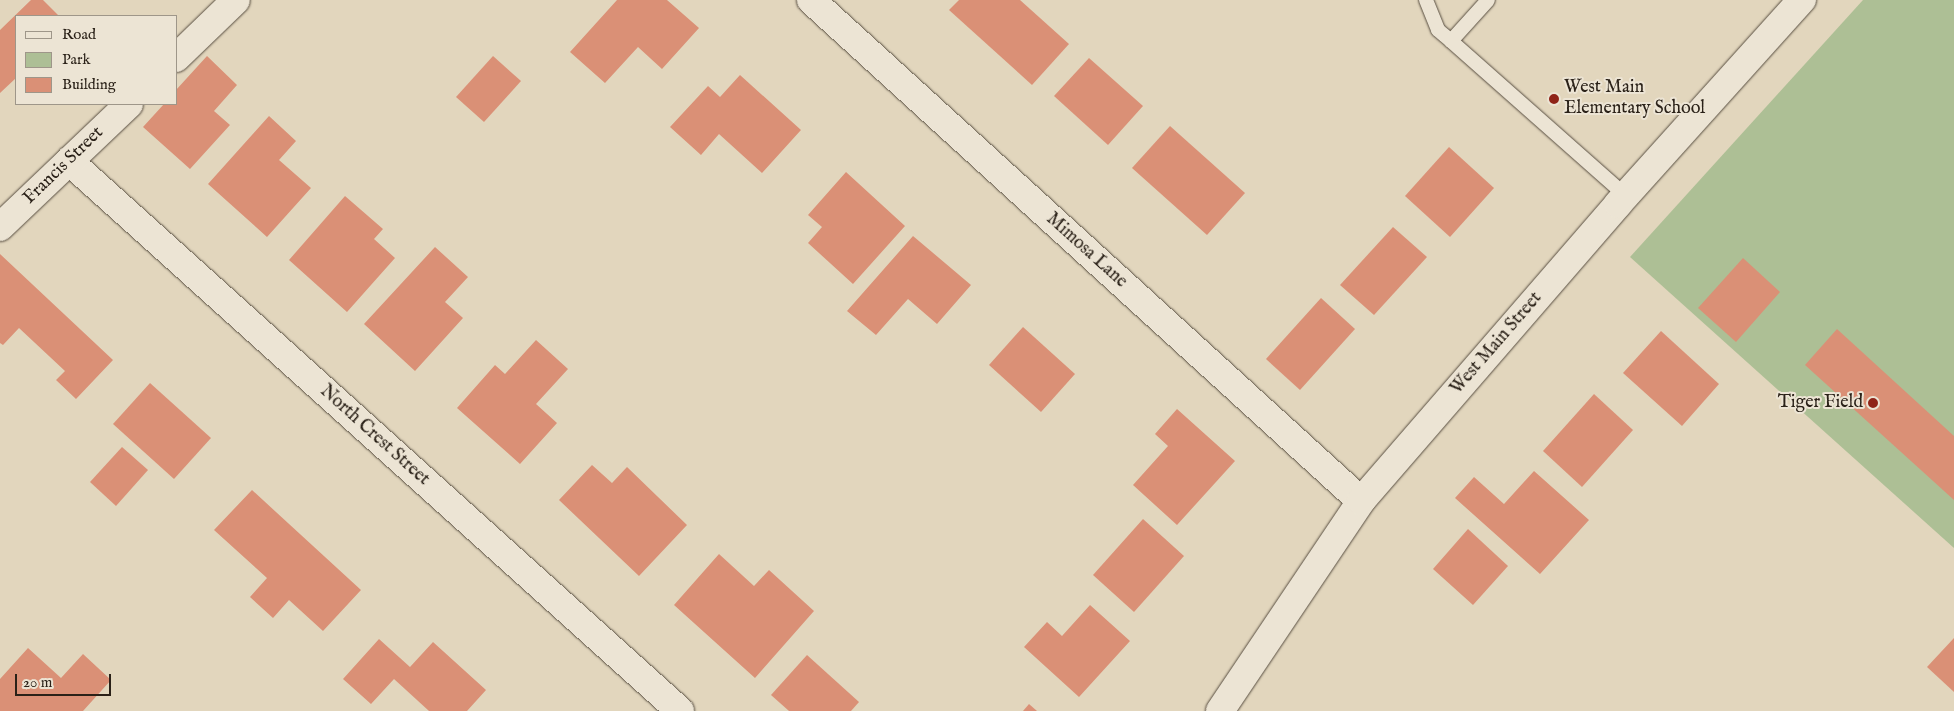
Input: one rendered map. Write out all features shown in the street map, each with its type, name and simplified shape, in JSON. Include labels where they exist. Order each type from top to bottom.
[{"type":"street","points":[[178,56],[236,0]]},
{"type":"street","name":"Mimosa Lane","points":[[811,0],[1362,501]]},
{"type":"street","name":"West Main Street","points":[[1220,711],[1362,501],[1626,195],[1802,0]]},
{"type":"street","name":"Francis Street","points":[[0,227],[128,105]]},
{"type":"street","name":"North Crest Street","points":[[69,161],[680,711]]},
{"type":"lane","points":[[1426,0],[1438,30],[1626,195]]},
{"type":"lane","points":[[1452,41],[1488,0]]},
{"type":"green space","name":"Tiger Field","points":[[1863,0],[1954,0],[1954,548],[1630,257]]},
{"type":"building","points":[[31,0],[43,0],[58,15],[16,15]]},
{"type":"building","points":[[617,0],[667,0],[699,28],[662,69],[638,47],[605,83],[570,52]]},
{"type":"building","points":[[959,0],[1020,0],[1069,44],[1032,85],[949,10]]},
{"type":"building","points":[[15,15],[15,79],[0,93],[0,30]]},
{"type":"building","points":[[207,56],[237,85],[214,111],[230,125],[190,169],[143,127],[163,105],[178,105],[178,88]]},
{"type":"building","points":[[493,56],[521,81],[484,122],[456,97]]},
{"type":"building","points":[[1089,58],[1143,106],[1108,145],[1054,96]]},
{"type":"building","points":[[740,75],[801,130],[762,173],[719,134],[701,155],[670,127],[708,86],[720,97]]},
{"type":"building","points":[[269,116],[296,141],[279,160],[311,188],[267,237],[208,184]]},
{"type":"building","points":[[1170,126],[1245,193],[1207,235],[1132,168]]},
{"type":"building","points":[[1449,147],[1494,188],[1450,237],[1405,196]]},
{"type":"building","points":[[846,172],[905,226],[853,284],[808,243],[822,227],[808,215]]},
{"type":"building","points":[[345,196],[383,229],[374,239],[395,258],[347,312],[289,260]]},
{"type":"building","points":[[1393,227],[1427,257],[1374,315],[1340,285]]},
{"type":"building","points":[[913,236],[971,285],[937,324],[908,299],[876,335],[847,311]]},
{"type":"building","points":[[435,247],[468,277],[445,302],[463,318],[415,371],[364,324]]},
{"type":"building","points":[[0,254],[113,360],[76,399],[56,380],[65,371],[19,328],[3,345],[0,343]]},
{"type":"building","points":[[1743,258],[1780,292],[1736,342],[1698,308]]},
{"type":"building","points":[[1321,298],[1355,329],[1300,390],[1266,359]]},
{"type":"building","points":[[1023,327],[1075,374],[1041,412],[989,365]]},
{"type":"building","points":[[1837,329],[1954,436],[1954,500],[1805,365]]},
{"type":"building","points":[[1661,331],[1719,384],[1682,426],[1623,373]]},
{"type":"building","points":[[536,340],[568,369],[536,404],[557,423],[520,464],[457,408],[495,365],[505,374]]},
{"type":"building","points":[[150,383],[211,438],[174,479],[113,424]]},
{"type":"building","points":[[1594,394],[1633,430],[1582,487],[1543,451]]},
{"type":"building","points":[[1177,409],[1235,461],[1177,525],[1133,485],[1168,446],[1155,434]]},
{"type":"building","points":[[122,447],[148,470],[116,506],[90,482]]},
{"type":"building","points":[[592,465],[612,483],[627,467],[687,525],[639,576],[559,500]]},
{"type":"building","points":[[1534,471],[1589,520],[1540,574],[1455,498],[1474,477],[1504,504]]},
{"type":"building","points":[[252,490],[361,590],[323,631],[289,600],[273,618],[250,597],[267,578],[214,530]]},
{"type":"building","points":[[1143,519],[1184,556],[1134,612],[1093,575]]},
{"type":"building","points":[[1468,529],[1508,566],[1473,605],[1433,569]]},
{"type":"building","points":[[719,554],[754,586],[769,570],[814,611],[755,678],[674,605]]},
{"type":"building","points":[[1090,605],[1130,641],[1079,697],[1024,647],[1047,622],[1062,636]]},
{"type":"building","points":[[1954,638],[1954,692],[1927,667]]},
{"type":"building","points":[[379,639],[410,667],[433,642],[486,690],[467,711],[429,711],[394,679],[371,704],[343,679]]},
{"type":"building","points":[[28,648],[61,678],[83,654],[111,680],[83,711],[0,711],[0,679]]},
{"type":"building","points":[[807,655],[859,702],[851,711],[789,711],[771,695]]},
{"type":"building","points":[[1029,704],[1037,711],[1023,711]]},
{"type":"place","name":"West Main Elementary School","points":[[1554,99]]},
{"type":"place","name":"Tiger Field","points":[[1873,403]]}]
